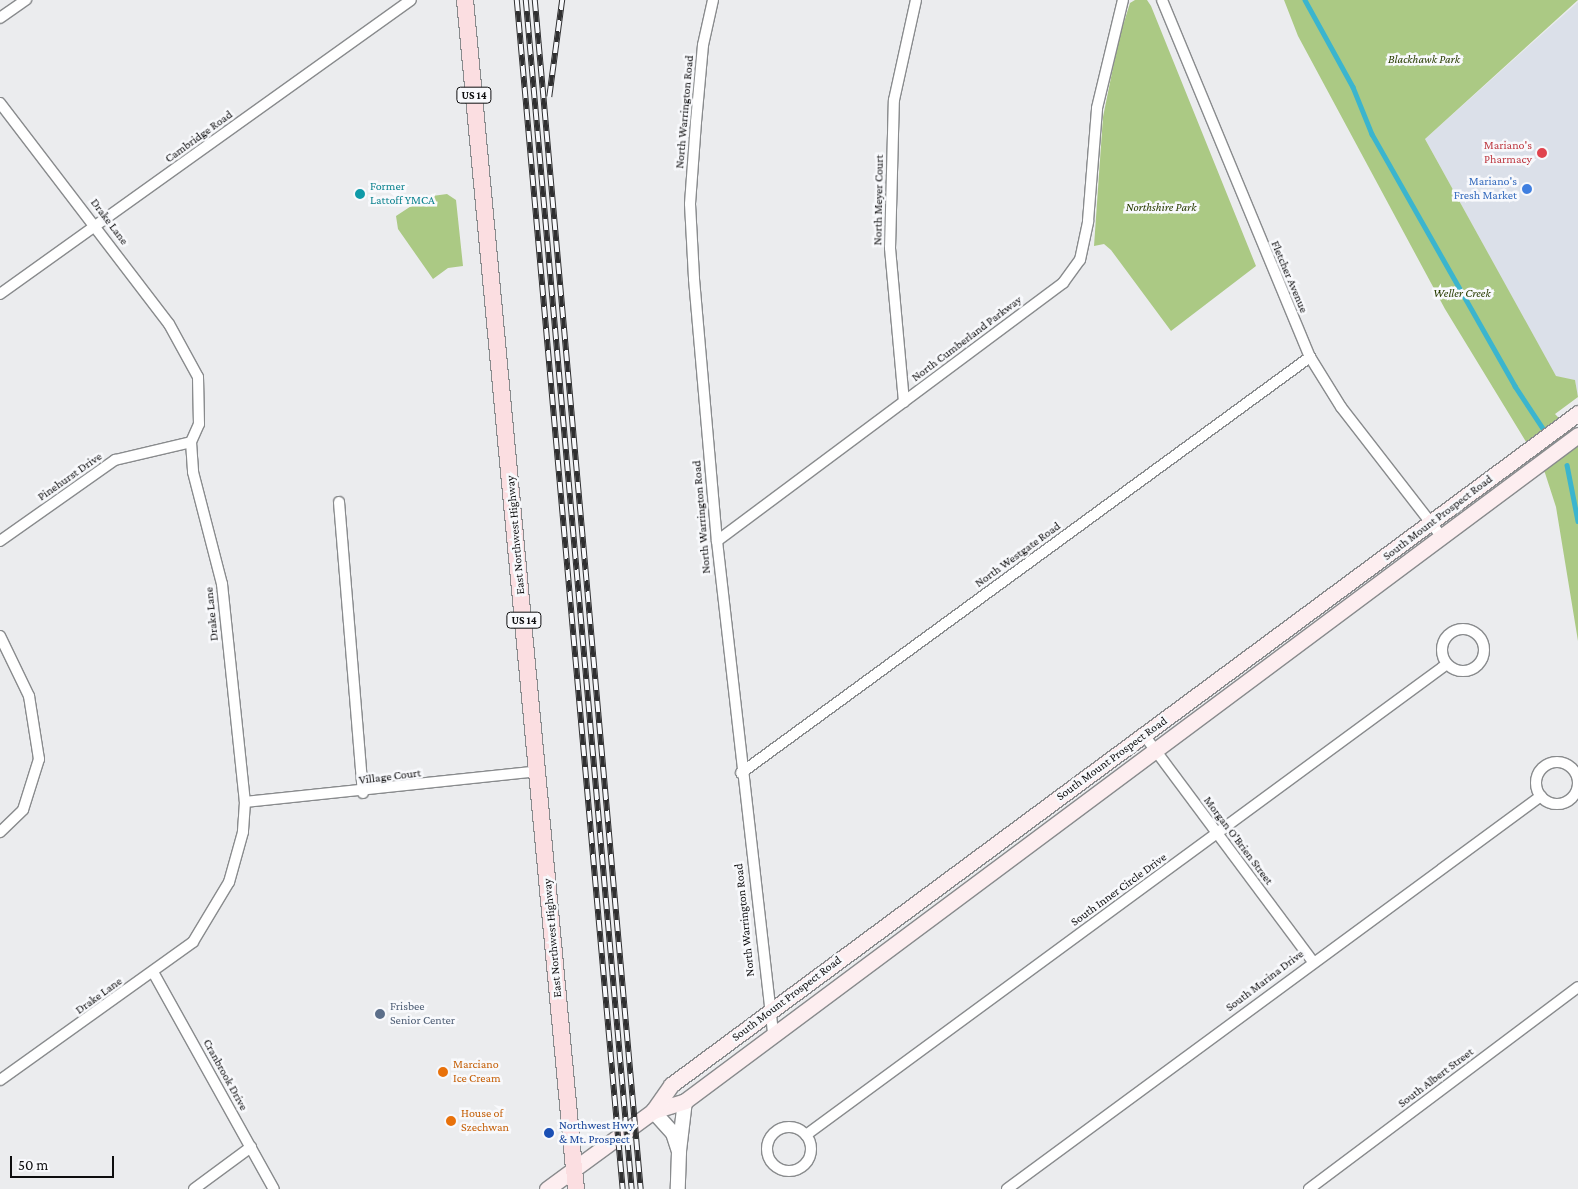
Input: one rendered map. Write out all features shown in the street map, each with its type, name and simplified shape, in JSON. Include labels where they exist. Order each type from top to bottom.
[{"type":"main road","name":"East Northwest Highway","points":[[465,0],[576,1189]]},
{"type":"main road","name":"South Mount Prospect Road","points":[[653,1111],[671,1085],[1578,413]]},
{"type":"main road","name":"South Mount Prospect Road","points":[[547,1189],[653,1111],[685,1101],[772,1032],[1578,435]]},
{"type":"street","points":[[0,18],[26,0]]},
{"type":"street","name":"Cambridge Road","points":[[0,294],[411,0]]},
{"type":"street","name":"North Warrington Road","points":[[714,0],[703,45],[690,204],[717,541],[741,774],[768,1013],[772,1032]]},
{"type":"street","name":"North Meyer Court","points":[[904,402],[890,248],[894,100],[916,0]]},
{"type":"street","name":"North Cumberland Parkway","points":[[717,541],[1063,283],[1080,260],[1103,80],[1123,0]]},
{"type":"street","name":"Fletcher Avenue","points":[[1162,0],[1310,357],[1341,407],[1442,537]]},
{"type":"street","name":"Drake Lane","points":[[0,103],[97,226],[168,324],[198,377],[199,424],[191,442],[192,472],[222,584],[245,802],[243,832],[229,882],[193,942],[0,1080]]},
{"type":"street","name":"North Westgate Road","points":[[741,774],[1310,357]]},
{"type":"street","name":"Pinehurst Drive","points":[[0,541],[115,460],[191,442]]},
{"type":"street","points":[[339,502],[363,793]]},
{"type":"street","points":[[1463,628],[1476,633],[1484,651],[1479,664],[1466,671],[1447,664],[1442,644],[1450,632],[1463,628]]},
{"type":"street","points":[[0,636],[29,696],[39,759],[23,810],[0,832]]},
{"type":"street","name":"South Inner Circle Drive","points":[[806,1135],[1447,664]]},
{"type":"street","name":"Morgan O'Brien Street","points":[[1144,735],[1312,962]]},
{"type":"street","points":[[1559,762],[1572,768],[1578,779],[1573,796],[1557,804],[1541,796],[1537,776],[1546,765],[1559,762]]},
{"type":"street","name":"Village Court","points":[[245,802],[363,793],[538,771]]},
{"type":"street","name":"South Marina Drive","points":[[1007,1189],[1312,962],[1541,796]]},
{"type":"street","name":"Cranbrook Drive","points":[[153,972],[274,1189]]},
{"type":"street","name":"South Albert Street","points":[[1310,1189],[1578,987]]},
{"type":"street","points":[[678,1189],[679,1152],[685,1101]]},
{"type":"street","points":[[653,1111],[673,1133],[679,1152]]},
{"type":"street","points":[[794,1128],[806,1135],[810,1154],[804,1165],[786,1170],[774,1164],[768,1145],[775,1133],[794,1128]]},
{"type":"street","points":[[194,1189],[251,1147]]},
{"type":"shaded area","points":[[1578,2],[1578,397],[1575,380],[1556,377],[1425,139]]},
{"type":"green space","name":"Northshire Park","points":[[1135,0],[1147,0],[1151,6],[1256,266],[1171,331],[1111,250],[1104,244],[1094,246],[1103,117],[1119,38],[1130,3]]},
{"type":"green space","name":"Blackhawk Park","points":[[1284,0],[1578,0],[1425,139],[1556,376],[1575,380],[1578,397],[1555,414],[1578,438],[1578,641],[1556,507],[1545,473],[1445,309],[1298,36]]},
{"type":"green space","points":[[447,194],[456,200],[463,266],[448,268],[433,279],[398,229],[396,216],[425,197]]},
{"type":"waterway","name":"Weller Creek","points":[[1305,0],[1353,87],[1372,134],[1515,386],[1556,448]]},
{"type":"waterway","name":"Weller Creek","points":[[1567,465],[1578,521]]},
{"type":"railway","points":[[517,0],[623,1189]]},
{"type":"railway","points":[[526,0],[632,1189]]},
{"type":"railway","points":[[535,0],[641,1189]]},
{"type":"railway","points":[[549,97],[562,0]]},
{"type":"place","name":"Mariano's Pharmacy","points":[[1542,153]]},
{"type":"place","name":"Mariano's Fresh Market","points":[[1527,189]]},
{"type":"place","name":"Former Lattoff YMCA","points":[[360,194]]},
{"type":"place","name":"Frisbee Senior Center","points":[[380,1014]]},
{"type":"place","name":"Marciano Ice Cream","points":[[443,1072]]},
{"type":"place","name":"House of Szechwan","points":[[451,1121]]},
{"type":"place","name":"Northwest Hwy & Mt. Prospect","points":[[549,1133]]}]
